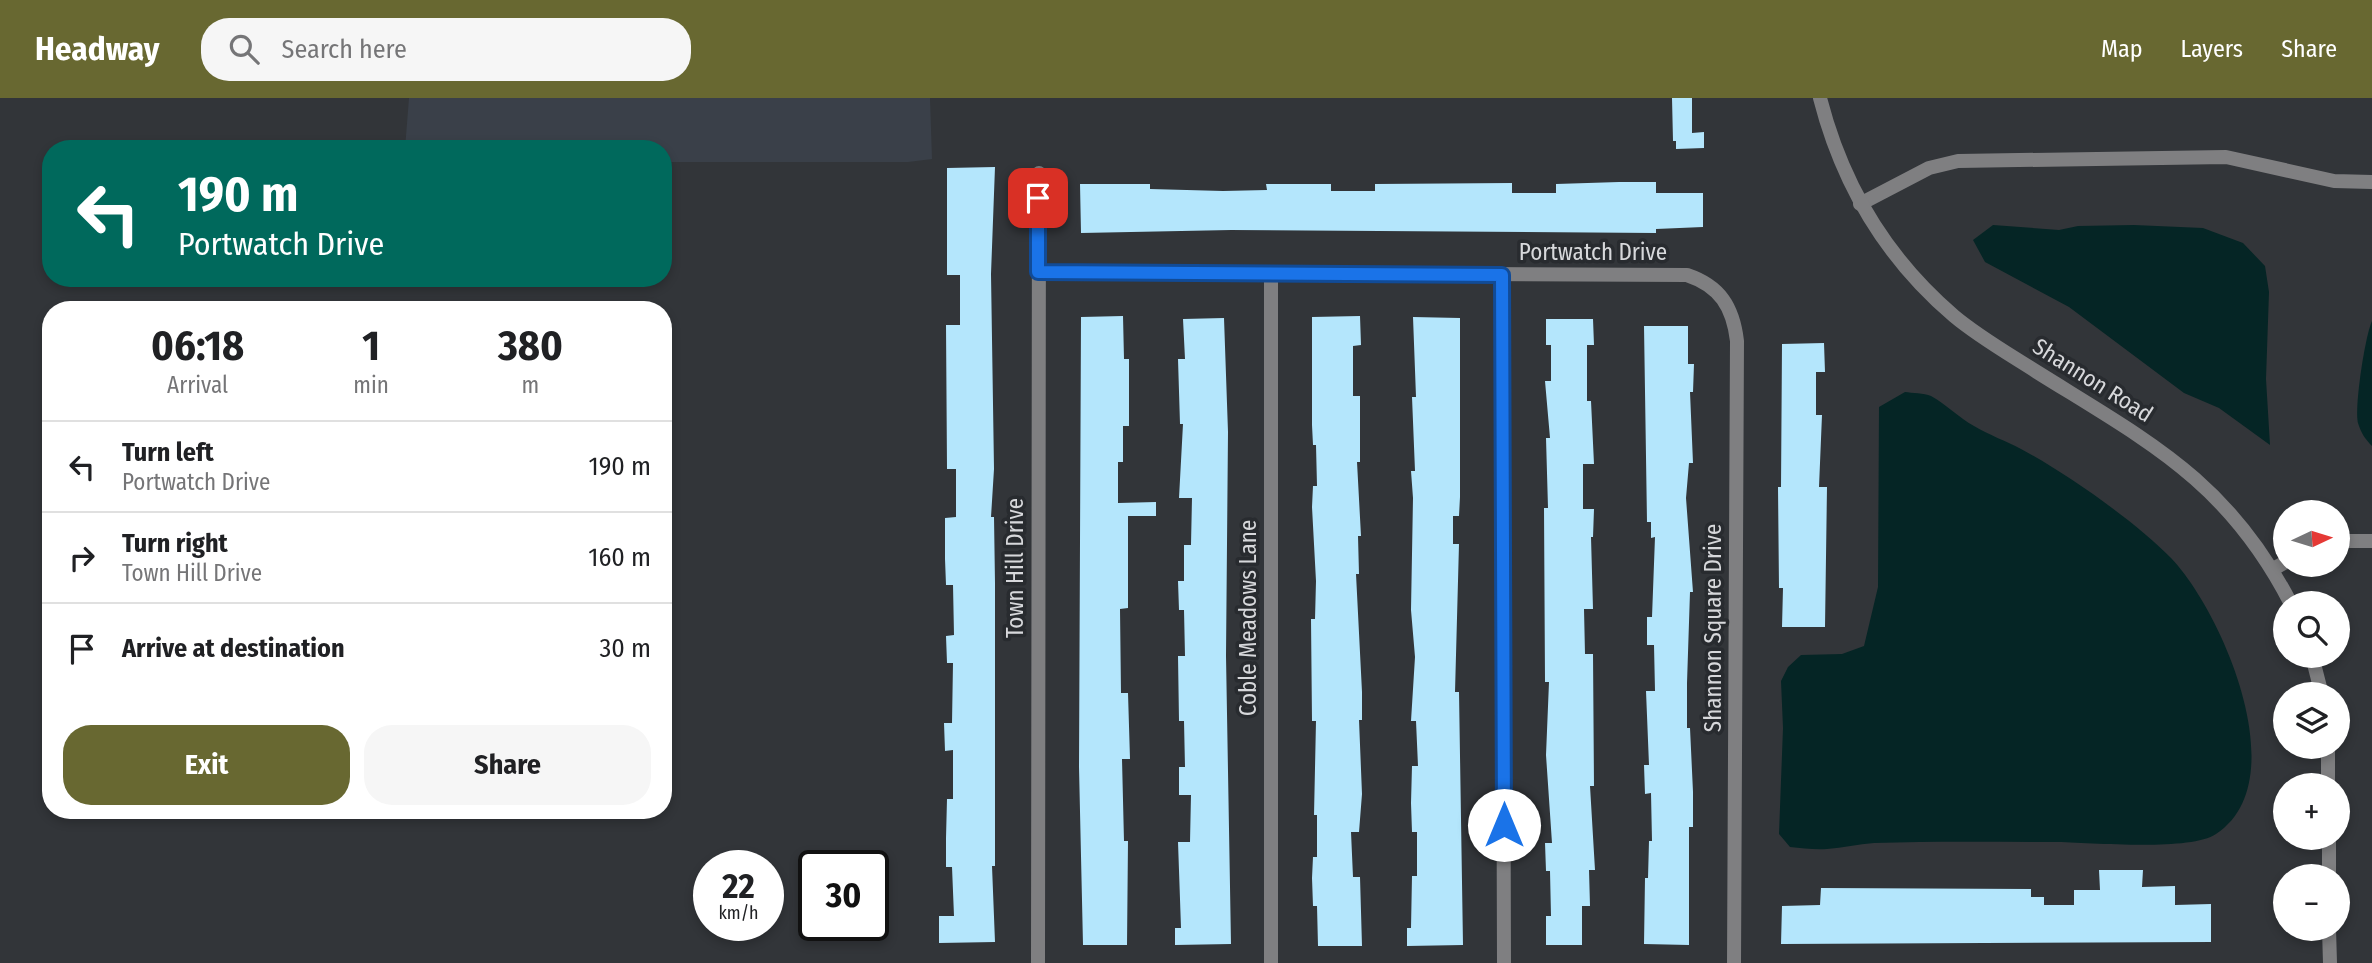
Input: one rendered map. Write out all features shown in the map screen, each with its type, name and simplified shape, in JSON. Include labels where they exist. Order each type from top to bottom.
[{"type":"street","name":"Shannon Road","points":[[1820,98],[1838,158],[1860,204],[1887,245],[1931,296],[1982,337],[2187,470],[2234,515],[2273,558]]},
{"type":"street","points":[[1860,204],[1930,168],[1958,161],[2226,157],[2334,181],[2372,182]]},
{"type":"street","name":"Town Hill Drive","points":[[1038,963],[1039,173]]},
{"type":"street","name":"Portwatch Drive","points":[[1038,272],[1687,275],[1700,280],[1723,296]]},
{"type":"street","name":"Coble Meadows Lane","points":[[1271,274],[1271,963]]},
{"type":"street","points":[[1502,275],[1504,963]]},
{"type":"street","name":"Shannon Square Drive","points":[[1723,296],[1735,324],[1737,341],[1734,963]]},
{"type":"street","points":[[2350,541],[2372,541]]},
{"type":"street","points":[[2329,941],[2330,963]]},
{"type":"shaded area","points":[[409,98],[930,98],[932,159],[908,162],[672,162],[672,140],[406,140]]},
{"type":"shaded area","points":[[1993,225],[2059,230],[2078,226],[2134,225],[2203,228],[2243,243],[2265,266],[2269,292],[2266,379],[2270,445],[2219,408],[2184,393],[2069,307],[1985,262],[1973,240]]},
{"type":"shaded area","points":[[2372,321],[2372,446],[2360,430],[2357,415],[2361,372]]},
{"type":"shaded area","points":[[1905,392],[1931,396],[1968,423],[2039,459],[2079,485],[2156,544],[2191,583],[2229,654],[2243,696],[2251,737],[2250,776],[2239,809],[2216,834],[2203,840],[2162,844],[1919,842],[1874,843],[1818,849],[1790,847],[1779,834],[1783,728],[1781,681],[1788,667],[1801,655],[1842,654],[1864,646],[1878,587],[1879,407]]},
{"type":"building","points":[[1672,98],[1692,98],[1692,133],[1704,132],[1704,148],[1676,149],[1676,141],[1673,141]]},
{"type":"building","points":[[995,167],[991,274],[994,469],[991,517],[994,517],[995,583],[995,866],[992,866],[995,942],[939,943],[939,916],[954,916],[952,867],[946,867],[947,799],[953,799],[953,750],[945,751],[944,723],[952,723],[953,663],[947,663],[946,636],[954,635],[953,585],[946,585],[945,518],[956,517],[956,469],[947,469],[946,325],[960,325],[960,275],[947,275],[947,168]]},
{"type":"building","points":[[1656,182],[1656,193],[1703,193],[1703,227],[1656,229],[1656,233],[1231,230],[1081,233],[1080,184],[1150,184],[1150,189],[1223,191],[1267,190],[1266,184],[1331,184],[1331,191],[1375,191],[1375,184],[1512,183],[1512,193],[1556,193],[1556,184]]},
{"type":"building","points":[[1123,316],[1124,359],[1129,359],[1129,426],[1123,426],[1123,462],[1118,462],[1118,503],[1156,502],[1156,516],[1128,516],[1128,608],[1120,609],[1121,693],[1128,693],[1130,759],[1122,759],[1124,841],[1128,841],[1127,945],[1083,945],[1079,767],[1081,317]]},
{"type":"building","points":[[1360,316],[1361,345],[1353,346],[1353,396],[1360,396],[1360,462],[1357,462],[1361,536],[1358,536],[1359,574],[1356,574],[1362,692],[1362,720],[1359,720],[1362,794],[1359,832],[1351,832],[1353,877],[1360,877],[1362,946],[1318,946],[1317,906],[1313,906],[1312,878],[1313,857],[1317,857],[1317,815],[1314,815],[1316,721],[1312,721],[1311,619],[1315,619],[1316,581],[1312,507],[1313,486],[1317,486],[1316,445],[1313,445],[1312,425],[1312,317]]},
{"type":"building","points":[[1413,317],[1460,318],[1460,497],[1459,516],[1453,516],[1453,544],[1459,544],[1455,692],[1459,692],[1463,945],[1407,946],[1407,928],[1411,928],[1412,876],[1417,876],[1417,832],[1412,832],[1411,803],[1412,766],[1418,766],[1416,721],[1411,721],[1415,657],[1411,610],[1411,471],[1415,471],[1412,397],[1416,397]]},
{"type":"building","points":[[1224,318],[1228,432],[1226,656],[1231,944],[1175,945],[1175,928],[1181,928],[1178,842],[1190,842],[1191,795],[1179,795],[1179,767],[1185,767],[1184,721],[1179,721],[1178,656],[1185,656],[1184,610],[1179,610],[1178,581],[1184,581],[1184,545],[1191,545],[1192,498],[1179,498],[1183,424],[1180,424],[1178,359],[1185,359],[1183,319]]},
{"type":"building","points":[[1546,319],[1593,319],[1594,345],[1587,345],[1587,401],[1591,401],[1594,464],[1583,464],[1583,509],[1594,509],[1591,537],[1593,609],[1584,609],[1585,654],[1593,654],[1594,786],[1590,786],[1595,870],[1589,870],[1590,906],[1582,906],[1582,945],[1546,945],[1546,916],[1551,916],[1550,871],[1546,871],[1545,843],[1552,843],[1546,755],[1549,682],[1545,682],[1544,508],[1548,508],[1546,438],[1550,438],[1545,381],[1551,381],[1551,345],[1546,345]]},
{"type":"building","points":[[1644,326],[1688,326],[1688,364],[1694,364],[1693,392],[1690,392],[1693,463],[1689,463],[1686,498],[1693,592],[1690,592],[1687,683],[1687,728],[1690,728],[1693,792],[1693,827],[1689,827],[1689,945],[1644,944],[1645,878],[1648,878],[1649,841],[1652,841],[1651,793],[1645,794],[1644,765],[1649,765],[1646,691],[1655,691],[1654,645],[1647,645],[1647,617],[1652,617],[1655,537],[1651,538],[1651,522],[1647,522]]},
{"type":"building","points":[[1824,343],[1825,372],[1816,372],[1816,415],[1822,415],[1819,487],[1827,487],[1825,627],[1782,627],[1783,588],[1779,588],[1778,487],[1781,487],[1782,344]]},
{"type":"building","points":[[2099,870],[2143,870],[2142,887],[2175,886],[2175,905],[2211,904],[2211,942],[1781,944],[1782,906],[1820,905],[1821,888],[2031,889],[2031,897],[2044,897],[2044,905],[2074,905],[2074,890],[2100,890]]},
{"type":"route","points":[[1038,198],[1038,272],[1502,275],[1504,825]]}]
